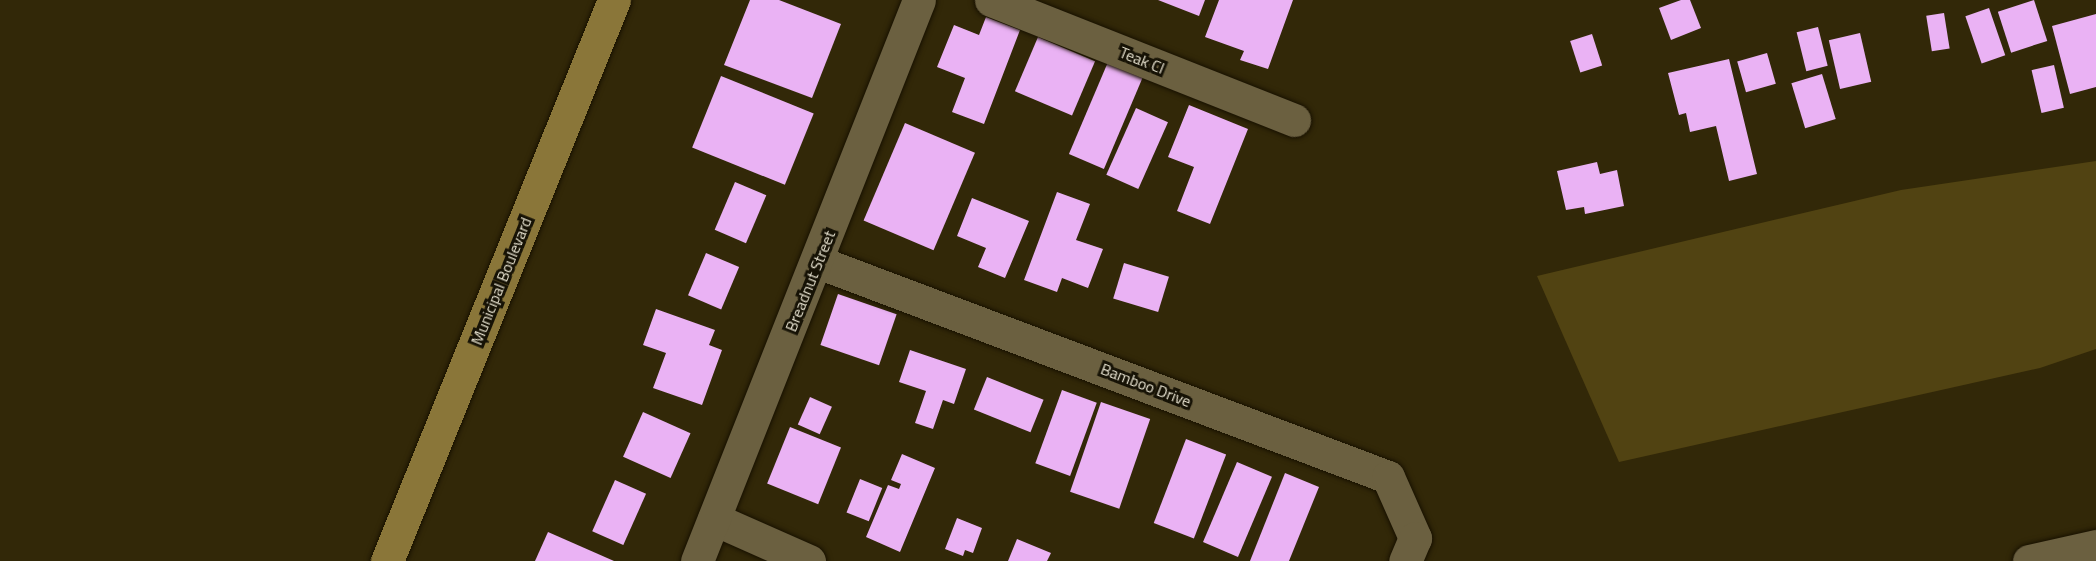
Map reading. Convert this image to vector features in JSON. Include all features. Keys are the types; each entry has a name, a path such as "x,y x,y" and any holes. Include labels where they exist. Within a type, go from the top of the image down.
{"main road":[{"name":"Municipal Boulevard","path":"387,561 614,0"}],"street":[{"name":"Breadnut Street","path":"697,561 818,262 919,0"},
{"name":"Teak Cl","path":"991,0 1294,120"},
{"name":"Bamboo Drive","path":"818,262 1388,477 1415,538 1406,561"},
{"path":"714,519 809,561"},
{"path":"2029,561 2096,546"}],"shaded area":[{"path":"2096,161 2096,349 2040,368 1619,462 1537,276 1901,190"}],"building":[{"path":"750,0 779,0 841,24 812,98 724,65"},
{"path":"1158,0 1205,0 1199,16"},
{"path":"1219,0 1293,0 1268,69 1240,60 1244,51 1205,37"},
{"path":"1681,0 1690,0 1701,28 1671,40 1659,8"},
{"path":"2034,0 2047,41 2011,53 1998,12"},
{"path":"1989,8 2005,55 1982,63 1965,16"},
{"path":"1944,13 1950,49 1932,51 1926,16"},
{"path":"2096,14 2096,87 2070,94 2052,26"},
{"path":"986,17 1020,30 984,124 952,112 965,78 937,67 954,25 979,35"},
{"path":"1818,27 1828,66 1806,71 1797,32"},
{"path":"1860,33 1871,82 1840,89 1829,40"},
{"path":"1592,34 1602,65 1580,72 1570,41"},
{"path":"1038,37 1095,61 1072,116 1015,91"},
{"path":"1767,53 1776,84 1746,92 1737,62"},
{"path":"1729,59 1757,174 1729,181 1716,126 1690,132 1686,113 1679,115 1668,73"},
{"path":"1108,62 1143,77 1104,169 1069,154"},
{"path":"2054,65 2064,108 2041,113 2032,70"},
{"path":"1822,74 1836,119 1805,128 1791,83"},
{"path":"721,76 814,113 785,185 692,147"},
{"path":"1189,105 1248,129 1210,224 1177,211 1194,167 1168,157"},
{"path":"1136,108 1168,122 1138,189 1106,175"},
{"path":"905,123 975,153 934,250 864,221"},
{"path":"1597,162 1600,174 1617,170 1624,206 1585,214 1584,207 1566,210 1557,171"},
{"path":"735,182 766,195 746,243 715,230"},
{"path":"1057,192 1090,204 1076,240 1103,249 1088,288 1062,278 1057,292 1024,280"},
{"path":"972,198 1029,221 1005,278 978,267 986,248 957,236"},
{"path":"706,253 739,267 721,309 688,295"},
{"path":"1124,263 1169,277 1158,312 1113,298"},
{"path":"838,294 897,314 879,365 820,345"},
{"path":"656,309 715,330 709,345 722,350 702,405 653,388 666,353 643,345"},
{"path":"910,350 966,369 954,404 943,400 933,429 915,423 926,391 899,382"},
{"path":"987,377 1044,400 1030,432 974,409"},
{"path":"1062,390 1097,403 1070,476 1035,463"},
{"path":"810,397 832,407 820,434 798,424"},
{"path":"1101,402 1150,419 1119,509 1070,492"},
{"path":"643,412 691,433 671,478 623,457"},
{"path":"790,427 841,448 818,504 767,484"},
{"path":"1186,439 1226,454 1194,538 1154,523"},
{"path":"902,454 935,468 900,552 866,537 888,485 899,489 901,484 891,480"},
{"path":"1237,462 1272,477 1238,557 1203,542"},
{"path":"1285,473 1319,487 1289,561 1250,561"},
{"path":"860,479 882,488 869,521 847,512"},
{"path":"615,480 646,494 623,545 592,531"},
{"path":"957,518 982,528 973,553 965,550 963,556 945,549"},
{"path":"548,532 614,561 535,561"},
{"path":"1017,539 1051,553 1047,561 1008,561"}]}
